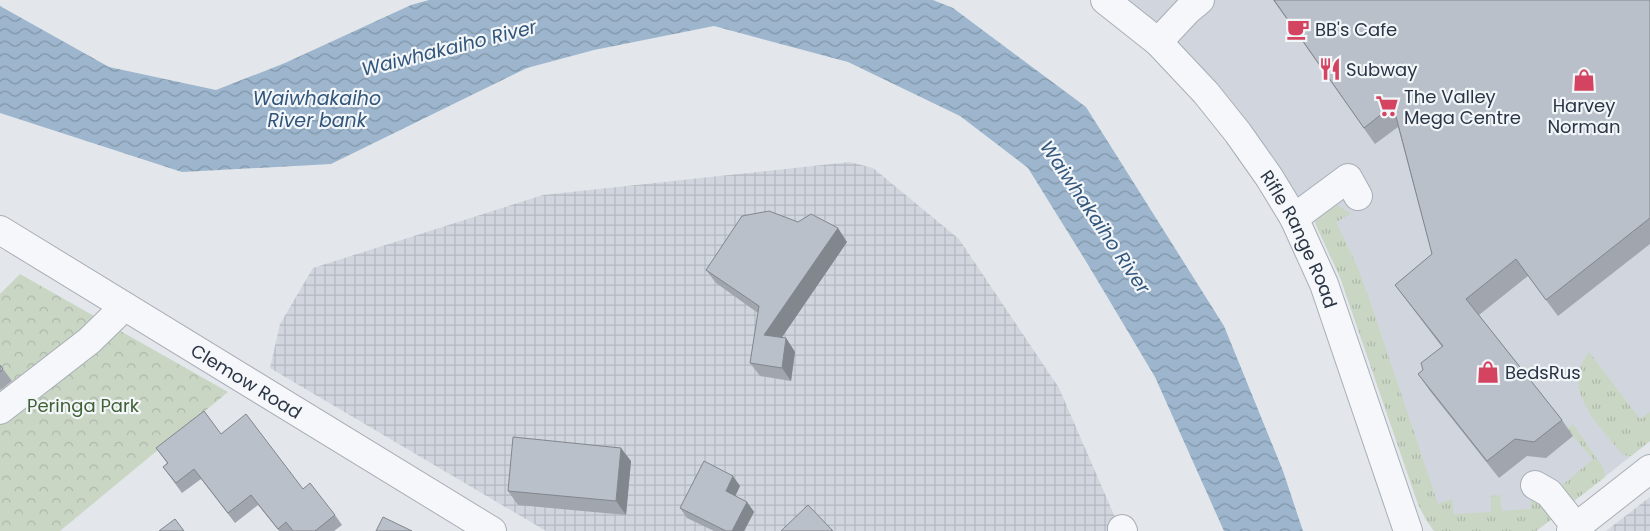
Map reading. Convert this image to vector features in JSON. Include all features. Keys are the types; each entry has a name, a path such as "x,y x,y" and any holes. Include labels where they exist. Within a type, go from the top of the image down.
{"street":[{"name":"Rifle Range Road","path":"1105,0 1158,42 1206,93 1269,177 1294,218 1324,284 1408,531"},
{"path":"1158,42 1200,0"},
{"path":"1294,218 1348,178 1358,196"},
{"name":"Clemow Road","path":"0,230 492,531"},
{"path":"0,410 89,341 124,307"},
{"path":"1535,485 1549,493 1573,529 1650,469"}],"shaded area":[{"name":"The Valley Mega Centre","path":"1106,0 1650,0 1650,441 1536,531 1434,531 1418,504 1340,277 1315,223 1236,120"},
{"path":"850,162 873,168 959,239 1059,388 1121,531 546,531 270,368 280,324 313,268 543,195"},
{"path":"1650,497 1650,531 1606,531"}],"green space":[{"path":"1338,205 1351,214 1336,222 1358,268 1438,504 1452,499 1454,514 1491,512 1491,496 1500,495 1502,511 1531,509 1530,497 1551,510 1552,519 1536,531 1434,531 1426,520 1418,504 1340,277 1315,223 1321,215"},
{"name":"Peringa Park","path":"20,274 228,392 60,531 0,531 0,294"},
{"path":"1589,352 1640,419 1650,412 1650,441 1631,456 1623,455 1594,420 1586,407 1578,380 1581,366"},
{"path":"1573,424 1604,469 1605,477 1574,501 1567,499 1559,488 1593,459 1567,429"}],"water":[{"name":"Waiwhakaiho River bank","path":"429,0 933,0 953,8 1086,107 1224,326 1283,471 1303,531 1224,531 1155,377 1028,168 960,116 848,62 714,26 594,50 527,68 331,164 182,172 0,113 0,6 109,67 216,90 285,63 411,5"}],"building":[{"path":"1274,0 1650,0 1650,218 1546,300 1516,259 1466,299 1562,420 1534,442 1515,439 1487,461 1418,374 1423,370 1421,363 1443,346 1395,285 1432,254 1393,105 1364,128"},
{"path":"769,211 798,222 811,214 838,228 764,335 786,338 782,368 750,363 759,306 706,270 742,216"},
{"path":"204,411 221,434 246,414 303,489 310,483 335,515 315,531 293,531 286,522 278,529 251,495 228,513 194,469 176,483 163,467 168,463 156,448"},
{"path":"513,437 621,448 616,501 508,491"},
{"path":"704,461 733,476 726,491 747,502 732,531 726,531 680,508"},
{"path":"808,505 833,531 781,531"},
{"path":"383,517 412,531 376,531"},
{"path":"175,519 184,531 159,531"}],"place":[{"name":"BB's Cafe","path":"1298,29"},
{"name":"Subway","path":"1330,69"},
{"name":"Harvey Norman","path":"1584,80"},
{"name":"The Valley Mega Centre","path":"1387,106"},
{"name":"BedsRus","path":"1488,372"}],"water label":[{"name":"Waiwhakaiho River","path":"449,48"},
{"name":"Waiwhakaiho River","path":"1095,217"}]}
